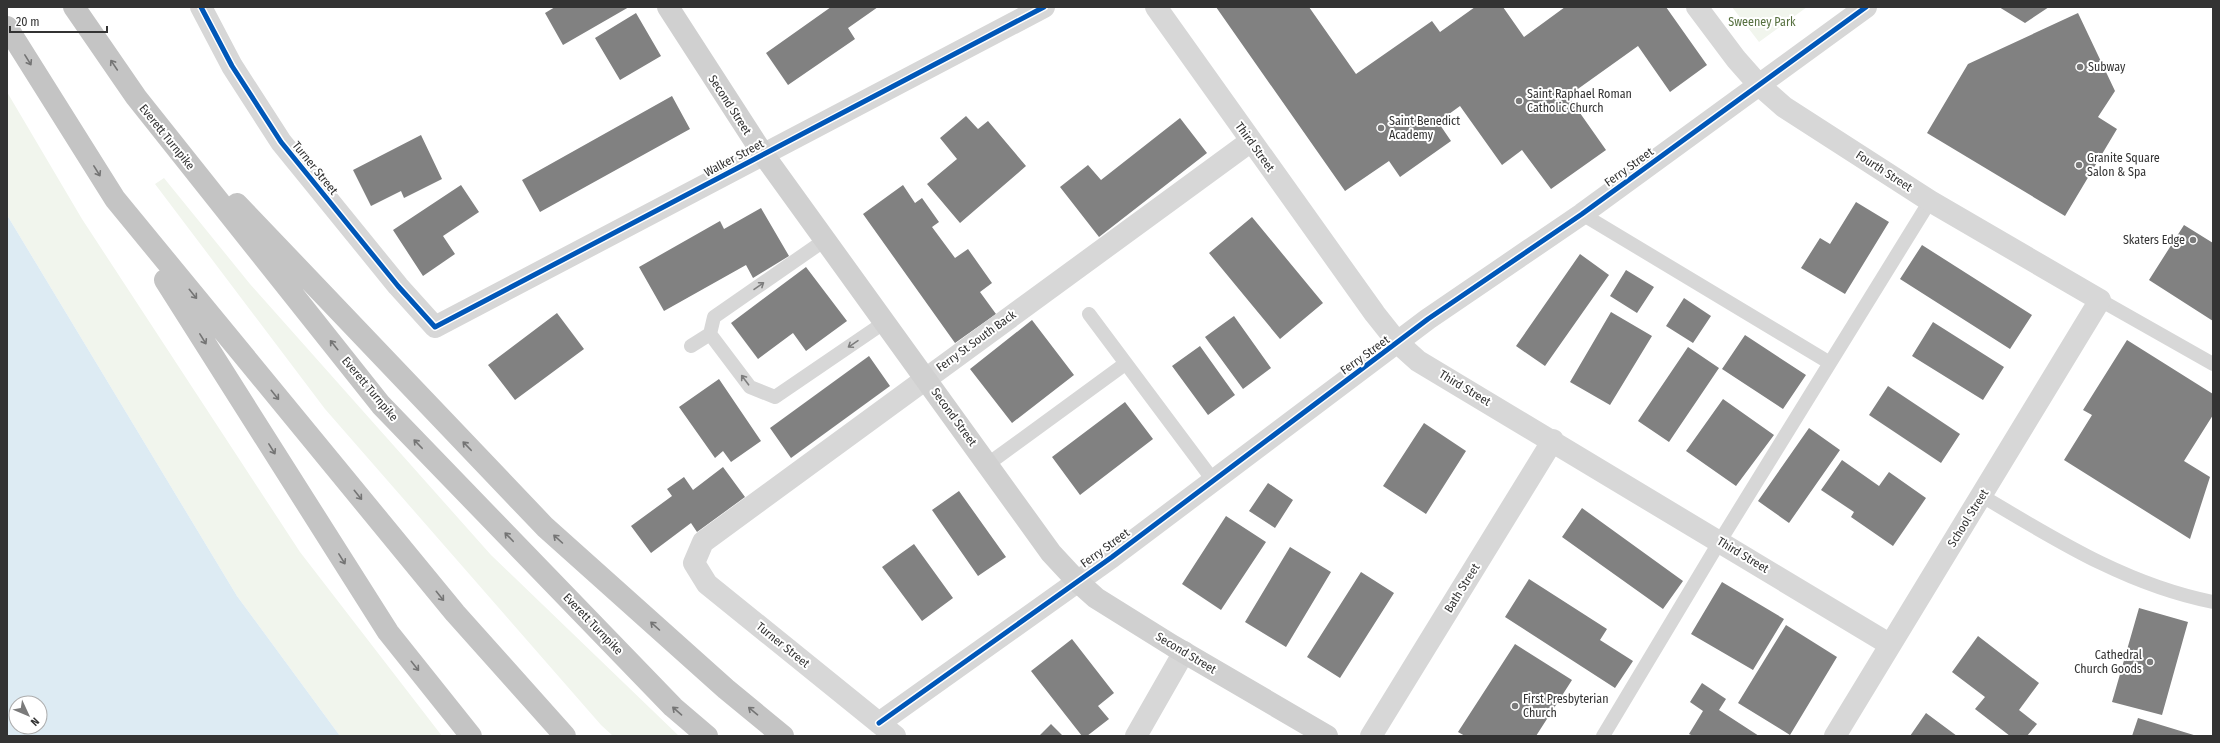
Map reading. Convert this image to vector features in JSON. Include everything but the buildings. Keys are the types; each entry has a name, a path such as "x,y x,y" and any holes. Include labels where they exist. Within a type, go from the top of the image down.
{"highway":[{"name":"Everett Turnpike","path":"74,7 136,97 381,405 673,707 707,736"},
{"path":"7,27 388,632 471,736"},
{"path":"136,97 545,527 726,689 783,736"},
{"path":"114,199 455,613 565,736"}],"main road":[{"name":"Second Street","path":"668,7 763,154 1051,553 1077,581 1096,598 1184,652 1327,736"}],"street":[{"name":"Turner Street","path":"201,7 232,66 280,142 398,286 435,327"},
{"name":"Walker Street","path":"435,327 1044,7"},
{"name":"Third Street","path":"1156,7 1375,314 1398,342 1418,361 1553,440 1889,644"},
{"name":"Fourth Street","path":"1697,7 1736,60 1759,86 1784,107 1930,201 2100,300"},
{"name":"Ferry Street","path":"887,729 1077,581 1112,557 1398,342 1582,214 1866,7"},
{"name":"Ferry St South Back","path":"703,542 1251,142"},
{"name":"School Street","path":"1835,736 1889,644 1982,496 2100,300"},
{"name":"Bath Street","path":"1371,736 1553,440"},
{"name":"Turner Street","path":"703,542 694,563 707,584 887,729"},
{"path":"1136,736 1184,652"}],"lane":[{"path":"1603,736 1720,541 1930,201"},
{"path":"1582,214 1830,363"},
{"path":"691,346 710,334 714,317 825,240"},
{"path":"2100,300 2213,364"},
{"path":"1089,314 1213,480"},
{"path":"710,334 750,387 775,397 885,322"},
{"path":"988,464 1125,364"},
{"path":"1982,496 2078,551 2132,579 2192,598 2213,602"}],"green space":[{"name":"Sweeney Park","path":"1732,7 1807,7 1759,42"},
{"path":"7,92 82,219 300,552 442,736 340,736 237,596 7,215"},
{"path":"164,178 250,284 491,555 679,736 613,736 601,725 325,409 155,184"}],"shaded area":[{"path":"7,215 237,596 340,736 7,736"}],"cycle path":[{"path":"201,7 232,66 281,142 398,286 435,327 1044,7"},
{"path":"879,723 1112,557 1428,319 1582,214 1866,7"}],"place":[{"name":"Subway","path":"2080,67"},
{"name":"Saint Raphael Roman Catholic Church","path":"1519,101"},
{"name":"Saint Benedict Academy","path":"1381,128"},
{"name":"Granite Square Salon & Spa","path":"2079,165"},
{"name":"Skaters Edge","path":"2193,240"},
{"name":"Cathedral Church Goods","path":"2150,662"},
{"name":"First Presbyterian Church","path":"1515,706"}]}
